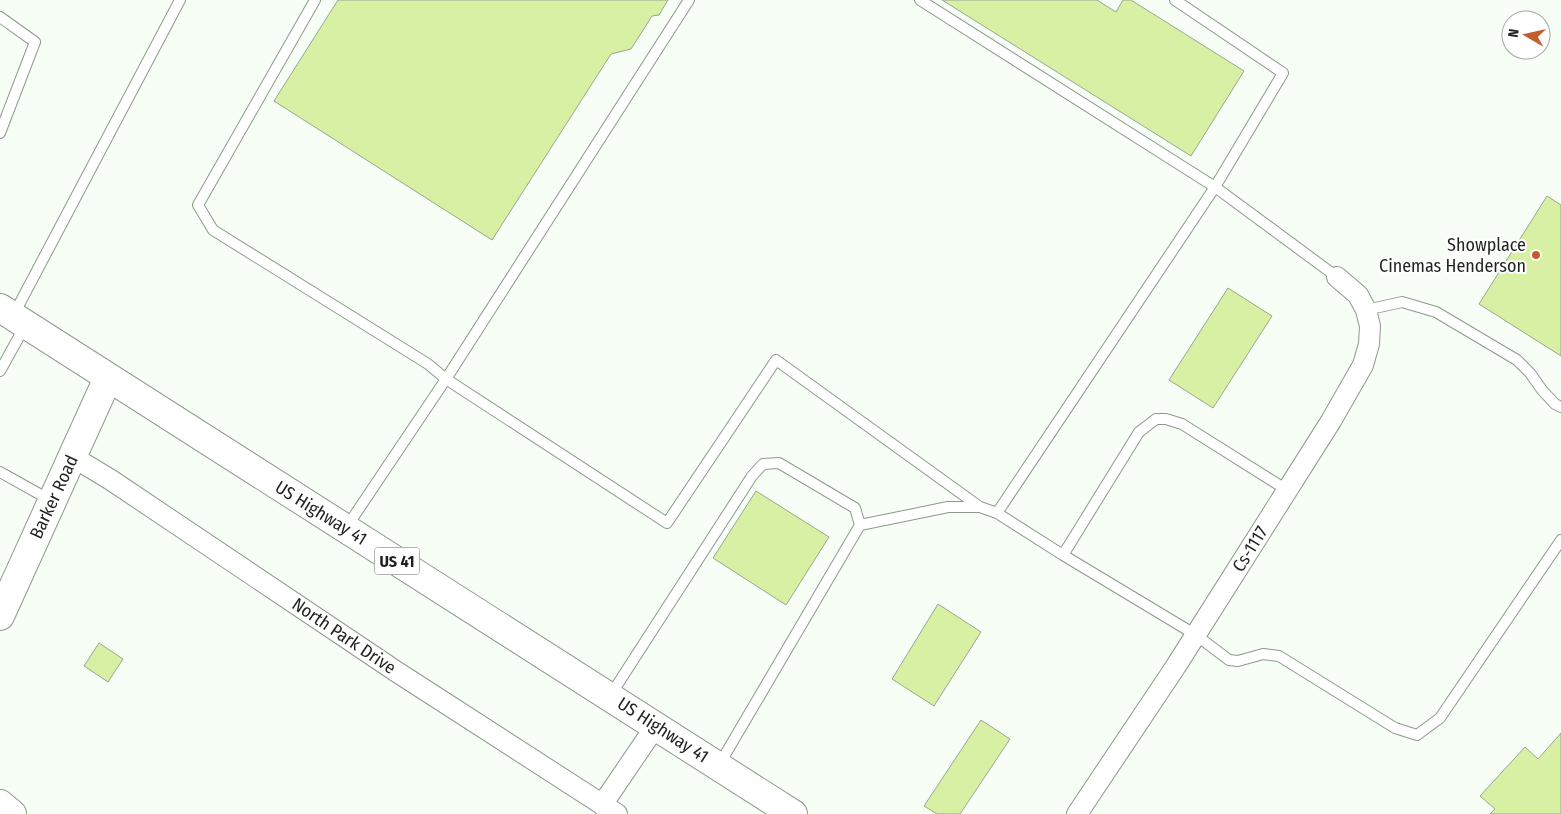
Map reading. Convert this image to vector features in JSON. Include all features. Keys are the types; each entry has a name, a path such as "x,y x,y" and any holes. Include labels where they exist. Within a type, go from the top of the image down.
{"main road":[{"name":"US Highway 41","path":"13,317 794,814"},
{"name":"Barker Road","path":"0,616 108,378"},
{"path":"0,804 12,814"}],"street":[{"name":"Cs-1117","path":"1077,814 1196,635 1331,421 1363,365 1369,344 1370,326 1366,310 1358,295 1337,277"},
{"name":"North Park Drive","path":"73,457 111,480 397,672 609,810"},
{"path":"609,810 655,727"}],"lane":[{"path":"0,371 13,317 180,0"},
{"path":"315,0 198,205 213,230 428,364 446,379 667,523 776,360 980,507 997,513 1063,556 1196,635 1229,660 1238,661 1263,654 1279,656 1395,728 1417,735 1440,718 1561,540"},
{"path":"345,529 446,379 689,0"},
{"path":"920,0 1215,187 1337,277"},
{"path":"997,513 1215,187 1283,73 1175,0"},
{"path":"0,17 35,42 3,116 0,134"},
{"path":"1366,310 1402,302 1436,312 1517,360 1555,404 1561,407"},
{"path":"1063,556 1139,432 1156,419 1166,419 1182,424 1287,490"},
{"path":"610,696 752,476 763,464 779,463 855,508 860,525 718,766"},
{"path":"0,472 52,501"},
{"path":"860,525 948,507 980,507"}],"building":[{"path":"338,0 668,0 659,15 652,16 631,49 611,54 492,240 274,101"},
{"path":"942,0 1097,0 1116,12 1123,0 1131,0 1244,71 1191,156"},
{"name":"Showplace Cinemas Henderson","path":"1547,196 1561,205 1561,356 1479,304"},
{"path":"1228,288 1272,316 1213,408 1169,380"},
{"path":"756,491 829,537 786,605 713,558"},
{"path":"938,604 981,632 934,706 892,679"},
{"path":"99,643 123,659 108,682 84,666"},
{"path":"981,720 1010,739 960,814 937,814 924,806"},
{"path":"1561,733 1561,814 1490,814 1495,809 1480,796 1525,747 1538,759"}],"place":[{"name":"Showplace Cinemas Henderson","path":"1536,255"}]}
